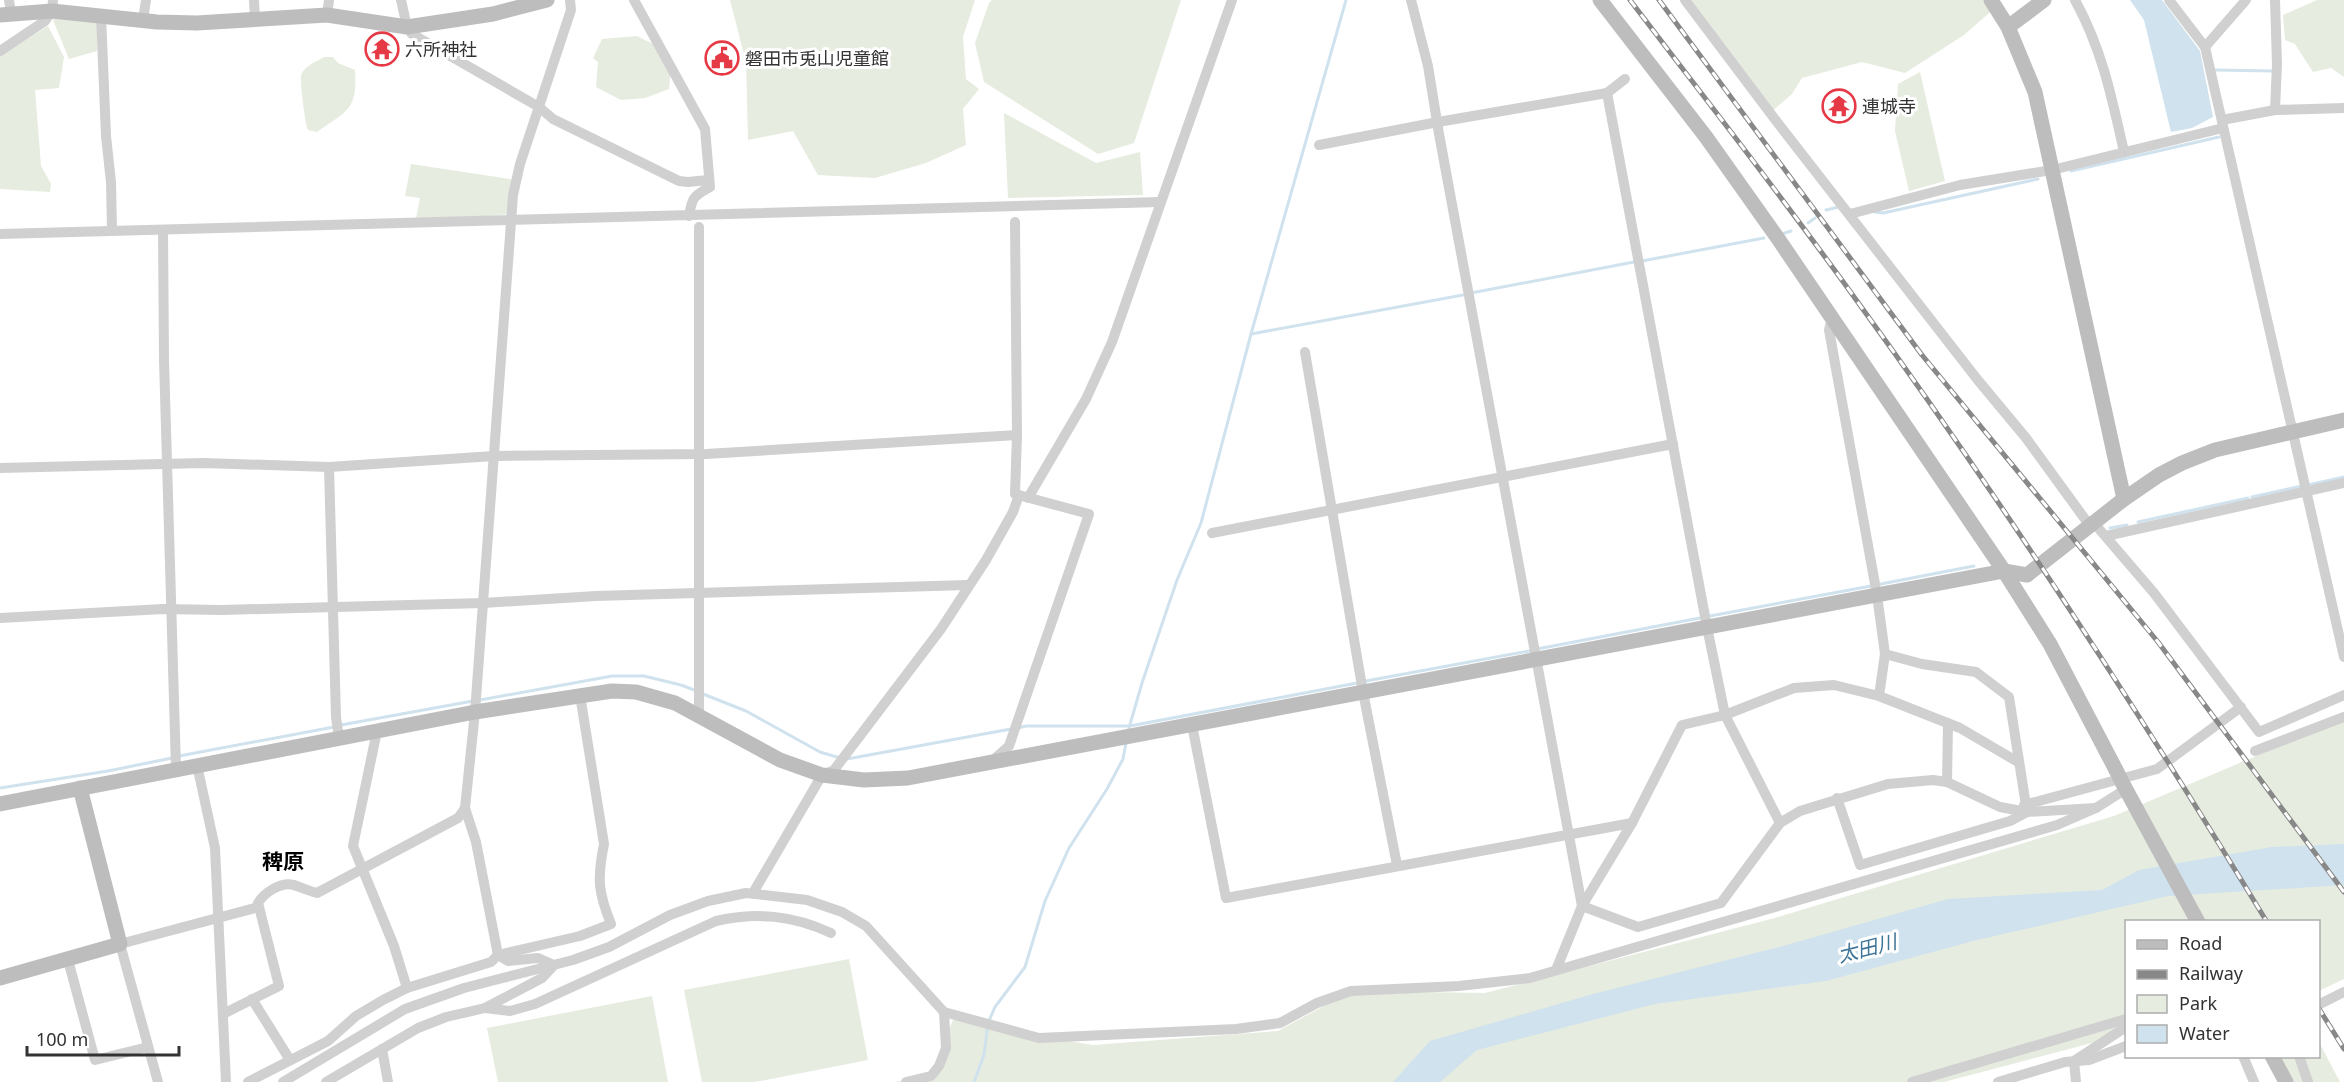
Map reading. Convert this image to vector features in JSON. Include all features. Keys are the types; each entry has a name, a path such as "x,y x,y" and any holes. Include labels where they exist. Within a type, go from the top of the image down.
{"street":[{"path":"143,20 146,0"},
{"path":"254,0 255,19"},
{"path":"401,0 407,27 412,34 539,107 553,119 679,181 708,180"},
{"path":"7,9 53,5 101,15 197,23 255,19 328,8 407,27 493,14 548,0"},
{"path":"554,965 538,958 508,961 498,955 476,842 465,808 476,712 513,195 520,164 572,10 570,0"},
{"path":"634,0 705,129 710,187 698,193 692,200 689,216"},
{"path":"753,893 822,775 834,770 941,629 1086,399 1112,342 1232,0"},
{"path":"1411,0 1428,66 1582,906"},
{"path":"1600,0 1706,137 2004,571 2050,644 2197,920"},
{"path":"1685,0 1977,379 2092,524 2106,536 2154,593 2259,732 2344,695"},
{"path":"1991,0 2008,27 2036,92 2124,499"},
{"path":"2008,27 2044,0"},
{"path":"2075,0 2089,26 2106,70 2124,152"},
{"path":"2169,0 2205,47 2344,657"},
{"path":"2205,47 2246,0"},
{"path":"2275,0 2277,64 2275,110"},
{"path":"0,51 45,21 53,5"},
{"path":"101,15 112,231"},
{"path":"1320,146 1437,122 1606,93 1626,79"},
{"path":"1606,93 1725,716 1780,824"},
{"path":"1850,214 1960,185 2052,170 2275,110 2344,108"},
{"path":"0,234 1160,202"},
{"path":"991,763 1009,746 1089,514 1015,494 1017,435 1015,222"},
{"path":"699,227 699,716"},
{"path":"163,230 176,769"},
{"path":"1832,318 1829,330 1877,595 1884,654 1879,696"},
{"path":"1305,351 1363,692 1397,866"},
{"path":"2023,604 2027,575 2124,499 2159,475 2198,456 2344,420"},
{"path":"0,468 204,463 329,467 494,456 699,454 1017,435"},
{"path":"1212,533 1673,444"},
{"path":"329,467 336,717 339,738"},
{"path":"2106,536 2344,483"},
{"path":"0,804 476,712 580,694 612,691 636,692 675,703 780,760 822,775 884,780 991,763 2004,571 2027,575"},
{"path":"0,618 171,609 222,610 483,603 597,596 968,585"},
{"path":"1884,654 1922,664 1976,672 2009,697 2026,808"},
{"path":"1556,970 1582,906 1632,823 1682,725 1725,716 1794,688 1834,685 1879,696 1960,728 2018,762"},
{"path":"248,1082 328,1041 356,1016 407,988 491,962 498,955 580,936 611,924 600,895 600,863 604,844 580,694"},
{"path":"1837,798 1860,865 2010,820 2026,808 2157,769 2241,707"},
{"path":"2255,751 2344,717"},
{"path":"1947,782 1948,723"},
{"path":"1192,725 1226,898 1632,823"},
{"path":"377,731 353,846 394,946 407,988"},
{"path":"197,765 215,848 226,1082"},
{"path":"1582,906 1638,927 1721,903 1780,824 1800,811 1888,784 1933,780 1947,782 2000,807 2096,808"},
{"path":"283,1082 405,1010 464,988 554,965 609,947 670,915 708,902 746,893 807,900 842,912 866,926 944,1012 1040,1038 1236,1029 1280,1023 1317,1003 1351,991 1530,978 2057,825 2096,808 2122,781"},
{"path":"80,788 158,1082"},
{"path":"223,1014 279,986 258,903 263,894 291,884 317,893 458,818 465,808"},
{"path":"0,978 259,907"},
{"path":"484,1008 510,1011 535,1004 716,921 742,916 778,917 809,922 831,933"},
{"path":"68,960 94,1060 148,1047"},
{"path":"326,1082 418,1028 446,1017 484,1008 542,978 554,965"},
{"path":"2320,1004 2344,992"},
{"path":"252,999 290,1060"},
{"path":"906,1082 931,1076 939,1066 946,1048 944,1012"},
{"path":"1912,1082 2125,1020"},
{"path":"2074,1061 2125,1028"},
{"path":"1998,1082 2074,1061 2089,1060 2125,1047"},
{"path":"382,1049 388,1082"},
{"path":"2243,1058 2254,1082"},
{"path":"2273,1058 2286,1082"},
{"path":"2300,1058 2308,1082"},
{"path":"2074,1061 2076,1082"}],"green space":[{"path":"730,0 975,0 963,37 966,79 979,89 963,109 966,145 926,163 875,178 818,175 793,131 748,140 746,62"},
{"path":"992,0 1181,0 1134,143 1098,154 984,82 975,43"},
{"path":"1692,0 1991,0 1996,7 1964,35 1905,73 1862,62 1802,78 1792,94 1770,113 1687,3"},
{"path":"2317,0 2344,0 2344,77 2331,68 2313,72 2295,44 2285,40 2283,15"},
{"path":"56,15 97,19 97,51 69,59 53,20"},
{"path":"48,26 64,57 59,88 35,90 41,166 51,184 50,192 0,189 0,56"},
{"path":"637,36 653,44 671,67 669,89 645,98 621,100 596,87 598,62 593,58 602,39"},
{"path":"324,57 333,57 338,63 355,70 355,84 352,102 348,109 317,132 308,130 301,76 307,67"},
{"path":"1920,72 1945,181 1909,191 1895,131 1898,84"},
{"path":"1004,113 1096,163 1140,152 1143,195 1008,198"},
{"path":"411,164 517,180 511,214 415,223 420,198 405,196"},
{"path":"2344,719 2344,979 2320,991 2320,920 2125,920 2125,1034 1944,1082 894,1082 931,1076 955,1015 1024,1034 1093,1045 1278,1031 1351,991 1485,993 1771,919 2114,816"},
{"path":"849,959 868,1060 755,1082 702,1082 684,990"},
{"path":"652,996 668,1082 498,1082 487,1028"},
{"path":"2320,1044 2340,1082 2294,1082 2280,1058 2320,1058"}],"water":[{"path":"2130,0 2162,0 2200,51 2213,117 2192,128 2171,132 2144,20"},
{"name":"太田川","path":"2344,844 2344,885 2168,896 1973,941 1826,981 1655,1004 1477,1050 1440,1082 1393,1082 1430,1041 1593,994 1783,946 1948,899 2102,890 2139,870 2272,847"}],"waterway":[{"path":"1129,728 1177,580 1201,523 1251,334 1346,0"},
{"path":"2216,70 2272,71"},
{"path":"2071,171 2219,137"},
{"path":"1875,212 1883,213 2038,179"},
{"path":"1826,210 1839,207"},
{"path":"1808,223 1815,218"},
{"path":"1782,234 1791,231"},
{"path":"1642,261 1764,238"},
{"path":"1471,293 1634,262"},
{"path":"1251,334 1463,295"},
{"path":"2308,485 2344,477"},
{"path":"2252,497 2302,486"},
{"path":"2138,522 2248,498"},
{"path":"2110,528 2127,525"},
{"path":"1881,584 1974,566"},
{"path":"1710,616 1871,586"},
{"path":"1537,649 1700,618"},
{"path":"1366,681 1529,651"},
{"path":"480,700 612,676 644,676 697,691"},
{"path":"1018,728 1026,726 1130,726 1357,683"},
{"path":"703,694 746,711 820,752 840,758"},
{"path":"341,725 473,701"},
{"path":"179,756 334,727"},
{"path":"847,759 1011,729"},
{"path":"974,1082 984,1055 988,1023 995,1007 1025,967 1045,901 1069,848 1107,789 1123,759 1126,743"},
{"path":"0,788 108,771 172,758"}],"railway":[{"path":"1630,0 1773,187 1965,453 2119,685 2266,920"},
{"path":"1659,0 1922,355 2158,642 2344,892"},
{"path":"2320,1010 2344,1049"}],"place":[{"name":"六所神社","path":"382,49"},
{"name":"磐田市兎山児童館","path":"722,58"},
{"name":"連城寺","path":"1839,106"}],"district":[{"name":"稗原","path":"283,861"}]}
